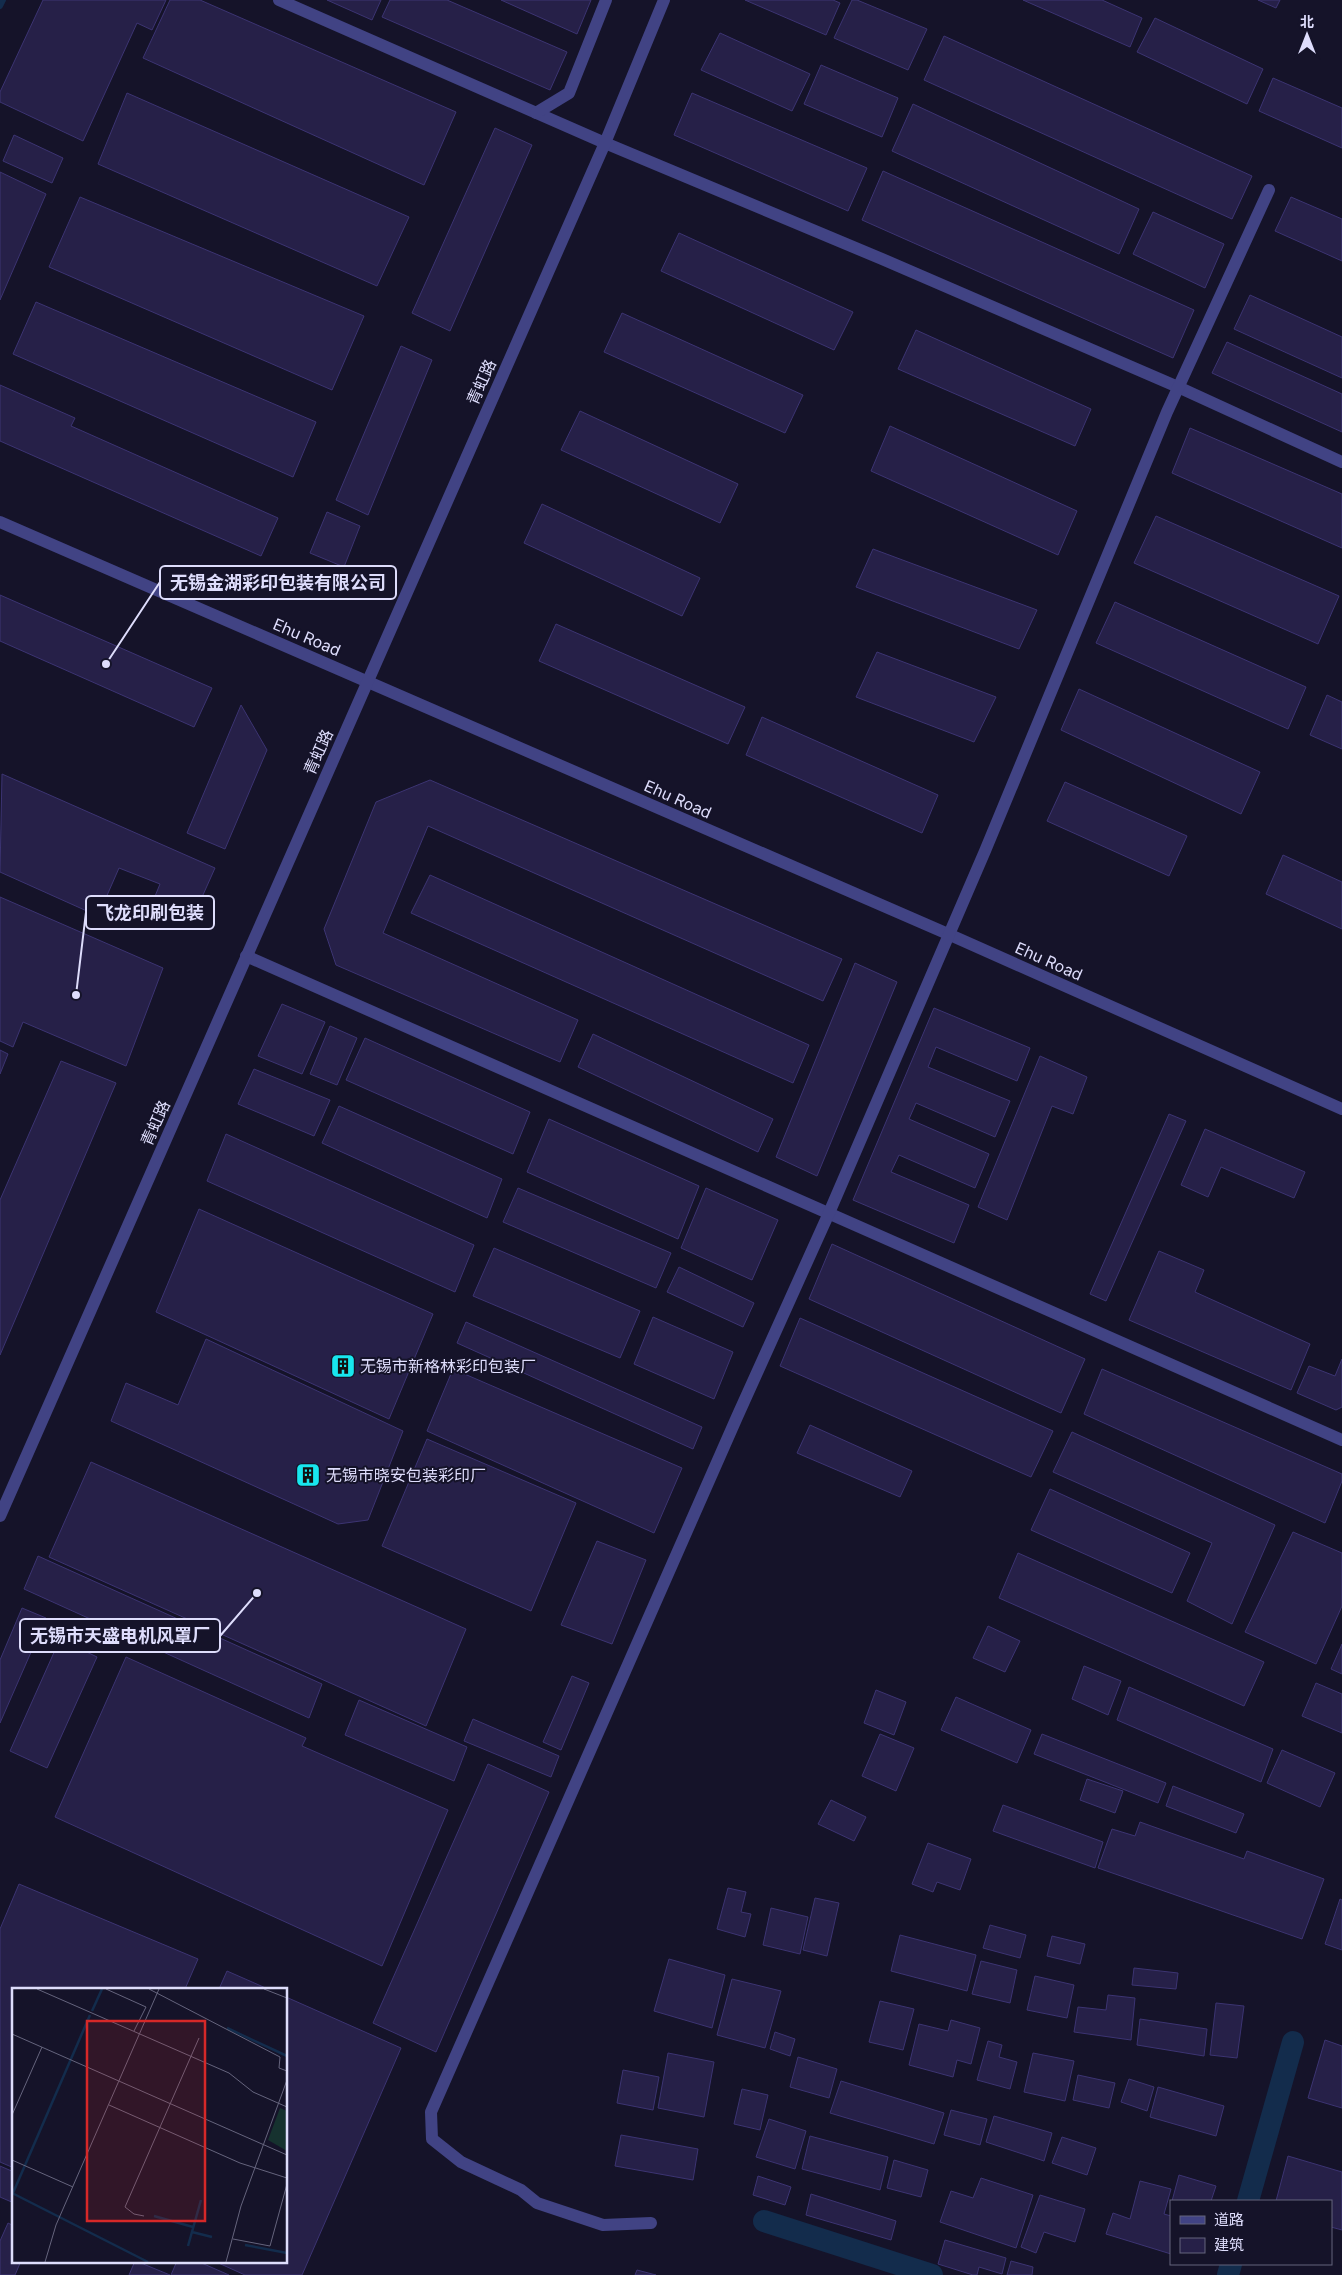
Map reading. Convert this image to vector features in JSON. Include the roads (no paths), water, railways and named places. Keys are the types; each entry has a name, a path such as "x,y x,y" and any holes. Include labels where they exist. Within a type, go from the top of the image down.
{"street":[{"path":"279,0 605,143 882,259 1178,387 1342,462"},
{"path":"536,113 570,93 606,0"},
{"name":"青虹路","path":"0,1516 605,143 664,0"},
{"path":"651,2223 603,2225 537,2203 521,2190 461,2162 432,2139 431,2112 728,1436 829,1213 989,842 1178,387 1268,190"},
{"name":"Ehu Road","path":"0,522 948,934 1342,1109"},
{"path":"246,956 1342,1440"}],"waterway":[{"path":"0,6 3,0"},
{"path":"1248,2200 1293,2042"},
{"path":"764,2221 932,2275"},
{"path":"1228,2275 1231,2265"}],"place":[{"name":"无锡金湖彩印包装有限公司","path":"106,664"},
{"name":"飞龙印刷包装","path":"76,995"},
{"name":"无锡市新格林彩印包装厂","path":"343,1366"},
{"name":"无锡市晓安包装彩印厂","path":"308,1475"},
{"name":"无锡市天盛电机风罩厂","path":"257,1593"}]}
